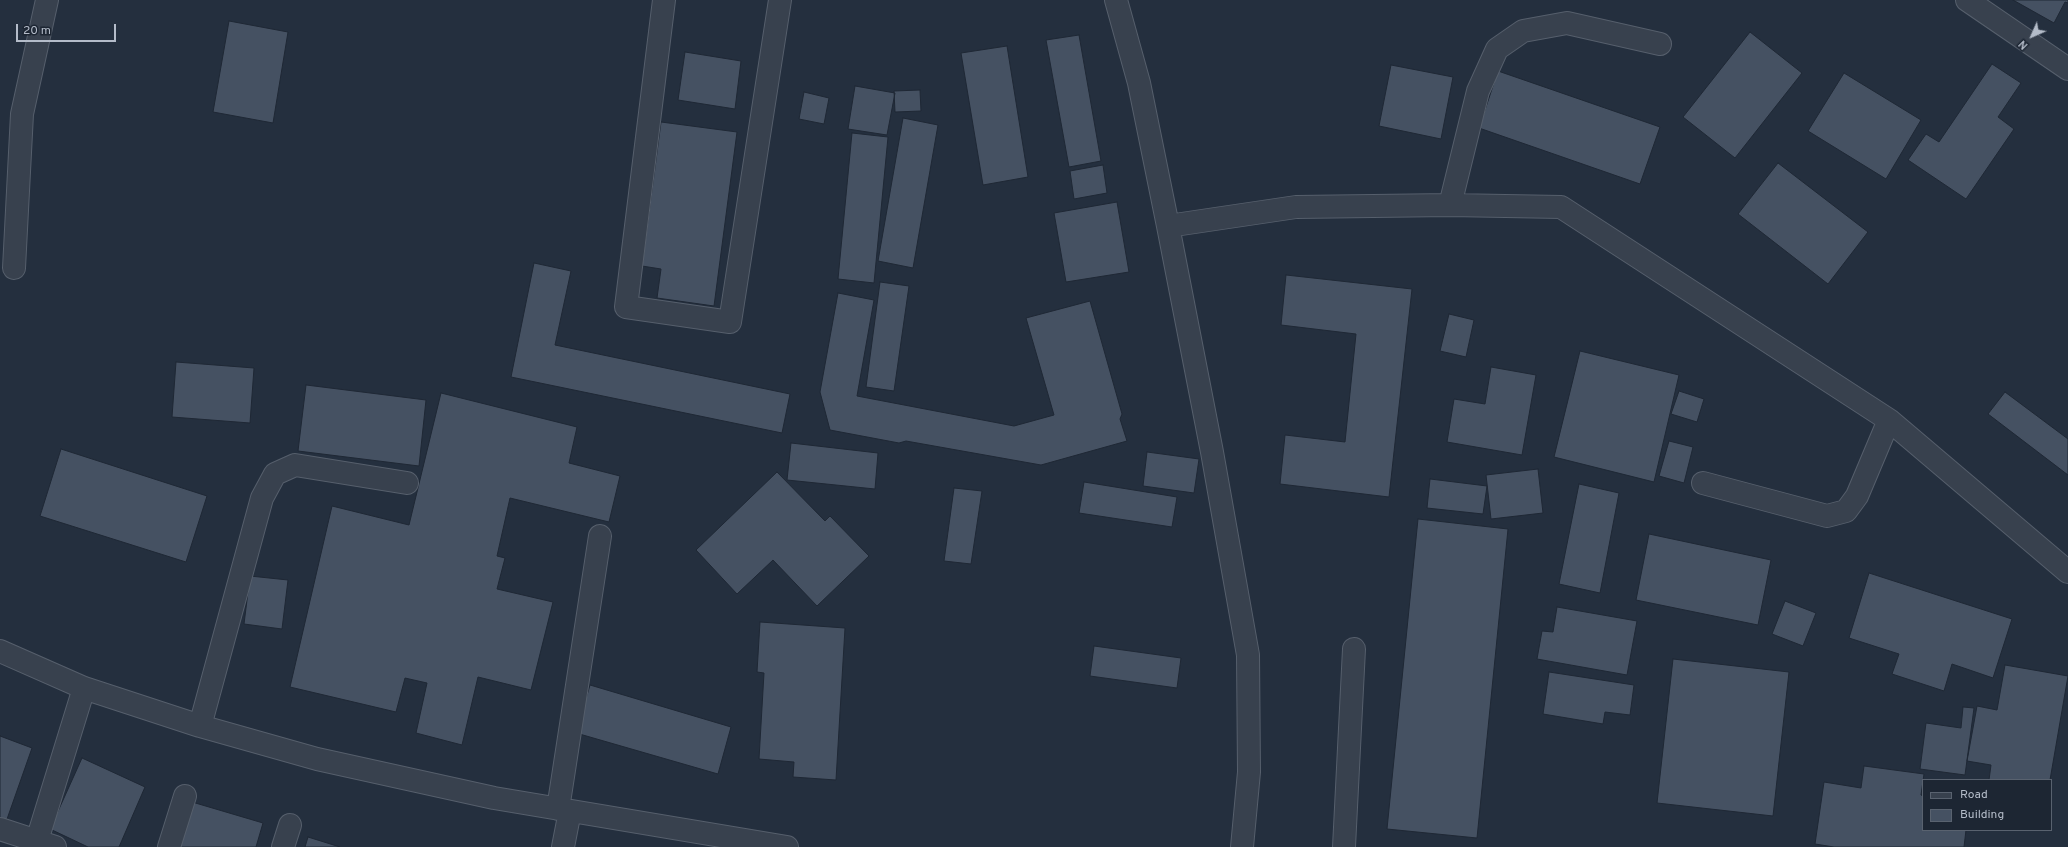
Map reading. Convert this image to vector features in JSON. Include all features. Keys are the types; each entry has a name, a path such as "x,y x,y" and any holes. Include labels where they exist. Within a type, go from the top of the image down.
{"street":[{"path":"14,268 22,114 47,0"},
{"path":"664,0 626,307 730,322 780,0"},
{"path":"1116,0 1139,83 1168,226 1212,452 1248,655 1248,772 1242,847"},
{"path":"1968,0 2068,69"},
{"path":"1450,205 1478,90 1497,49 1523,31 1567,23 1660,44"},
{"path":"1168,226 1296,207 1450,205 1561,207 1888,420 2068,572"},
{"path":"1703,482 1827,516 1846,511 1857,496 1888,420"},
{"path":"200,726 262,498 275,474 295,465 407,483"},
{"path":"563,847 564,810 600,536"},
{"path":"1344,847 1354,649"},
{"path":"0,651 84,688 200,726 317,759 494,798 787,847"},
{"path":"0,829 42,845 84,688"},
{"path":"170,847 185,796"},
{"path":"283,847 290,825"}],"building":[{"path":"2013,0 2068,0 2068,3 2065,2 2054,23"},
{"path":"229,21 288,32 273,123 213,112"},
{"path":"1750,32 1802,73 1735,158 1683,117"},
{"path":"1079,35 1101,161 1069,167 1046,40"},
{"path":"1007,46 1028,177 983,185 961,53"},
{"path":"685,52 741,61 735,109 678,100"},
{"path":"1992,64 2021,83 1998,117 2014,129 1966,199 1908,160 1926,134 1939,142"},
{"path":"1391,65 1453,77 1441,139 1379,126"},
{"path":"1498,71 1660,127 1640,184 1479,128"},
{"path":"1844,73 1921,120 1886,179 1808,131"},
{"path":"855,86 895,93 887,135 848,129"},
{"path":"920,90 921,111 895,112 894,91"},
{"path":"804,92 829,98 824,124 799,119"},
{"path":"903,118 938,125 913,268 878,261"},
{"path":"661,122 737,132 714,306 657,298 661,269 642,266"},
{"path":"852,133 888,137 874,283 838,279"},
{"path":"1778,163 1868,232 1828,284 1738,214"},
{"path":"1103,165 1107,193 1074,199 1070,171"},
{"path":"1117,202 1129,272 1066,282 1054,213"},
{"path":"534,263 571,271 555,345 790,394 782,433 511,377"},
{"path":"1286,275 1412,289 1389,497 1280,484 1285,435 1345,442 1356,334 1281,325"},
{"path":"880,282 909,286 894,391 866,387"},
{"path":"838,293 874,300 857,396 1014,426 1054,415 1026,318 1090,301 1122,414 1120,419 1127,441 1041,465 906,441 899,443 830,430 820,392"},
{"path":"1449,314 1474,320 1466,357 1440,351"},
{"path":"1580,351 1679,375 1654,482 1554,457"},
{"path":"176,362 254,368 250,423 172,417"},
{"path":"1491,367 1536,375 1522,455 1447,442 1454,399 1485,404"},
{"path":"306,385 426,400 419,466 298,451"},
{"path":"1679,391 1704,399 1697,422 1671,414"},
{"path":"2005,392 2068,439 2068,475 1988,414"},
{"path":"441,393 577,427 569,463 620,476 609,522 510,498 497,556 505,558 497,589 553,602 531,690 478,677 462,745 416,733 427,683 405,678 396,712 290,687 332,506 409,525"},
{"path":"1669,441 1693,447 1684,483 1659,476"},
{"path":"791,443 878,453 875,489 787,480"},
{"path":"61,449 207,496 186,562 40,516"},
{"path":"1147,452 1199,459 1194,493 1143,486"},
{"path":"1538,469 1543,513 1491,519 1486,475"},
{"path":"777,472 825,521 830,516 869,556 817,606 773,560 737,594 696,550"},
{"path":"1430,479 1487,486 1483,514 1427,508"},
{"path":"1084,482 1177,497 1172,527 1079,513"},
{"path":"1579,484 1619,493 1600,593 1559,584"},
{"path":"954,488 982,491 971,564 944,561"},
{"path":"1418,519 1508,529 1477,838 1387,829"},
{"path":"1649,534 1771,560 1758,625 1636,600"},
{"path":"1869,573 2012,619 1993,678 1952,664 1944,691 1892,674 1899,654 1849,638"},
{"path":"250,576 288,580 282,629 244,624"},
{"path":"1785,601 1816,613 1803,646 1772,634"},
{"path":"1557,607 1637,621 1627,675 1537,659 1542,631 1553,632"},
{"path":"760,622 845,628 836,780 793,777 794,762 759,759 764,673 757,672"},
{"path":"1094,646 1181,658 1177,688 1090,676"},
{"path":"1673,659 1789,672 1773,816 1657,803"},
{"path":"2005,665 2068,676 2050,779 1989,779 1991,765 1967,761 1977,706 1997,710"},
{"path":"1549,672 1634,685 1630,715 1605,712 1603,724 1543,714"},
{"path":"590,685 731,727 718,774 576,733"},
{"path":"1963,707 1974,708 1965,775 1920,769 1926,723 1961,728"},
{"path":"0,736 32,748 6,822 0,820"},
{"path":"82,758 145,787 119,847 88,847 50,829"},
{"path":"1864,766 1924,774 1922,779 1921,795 1922,831 1966,831 1964,847 1834,847 1815,844 1824,782 1861,788"},
{"path":"192,802 263,823 256,847 179,847"},
{"path":"308,837 340,847 305,847"}]}
